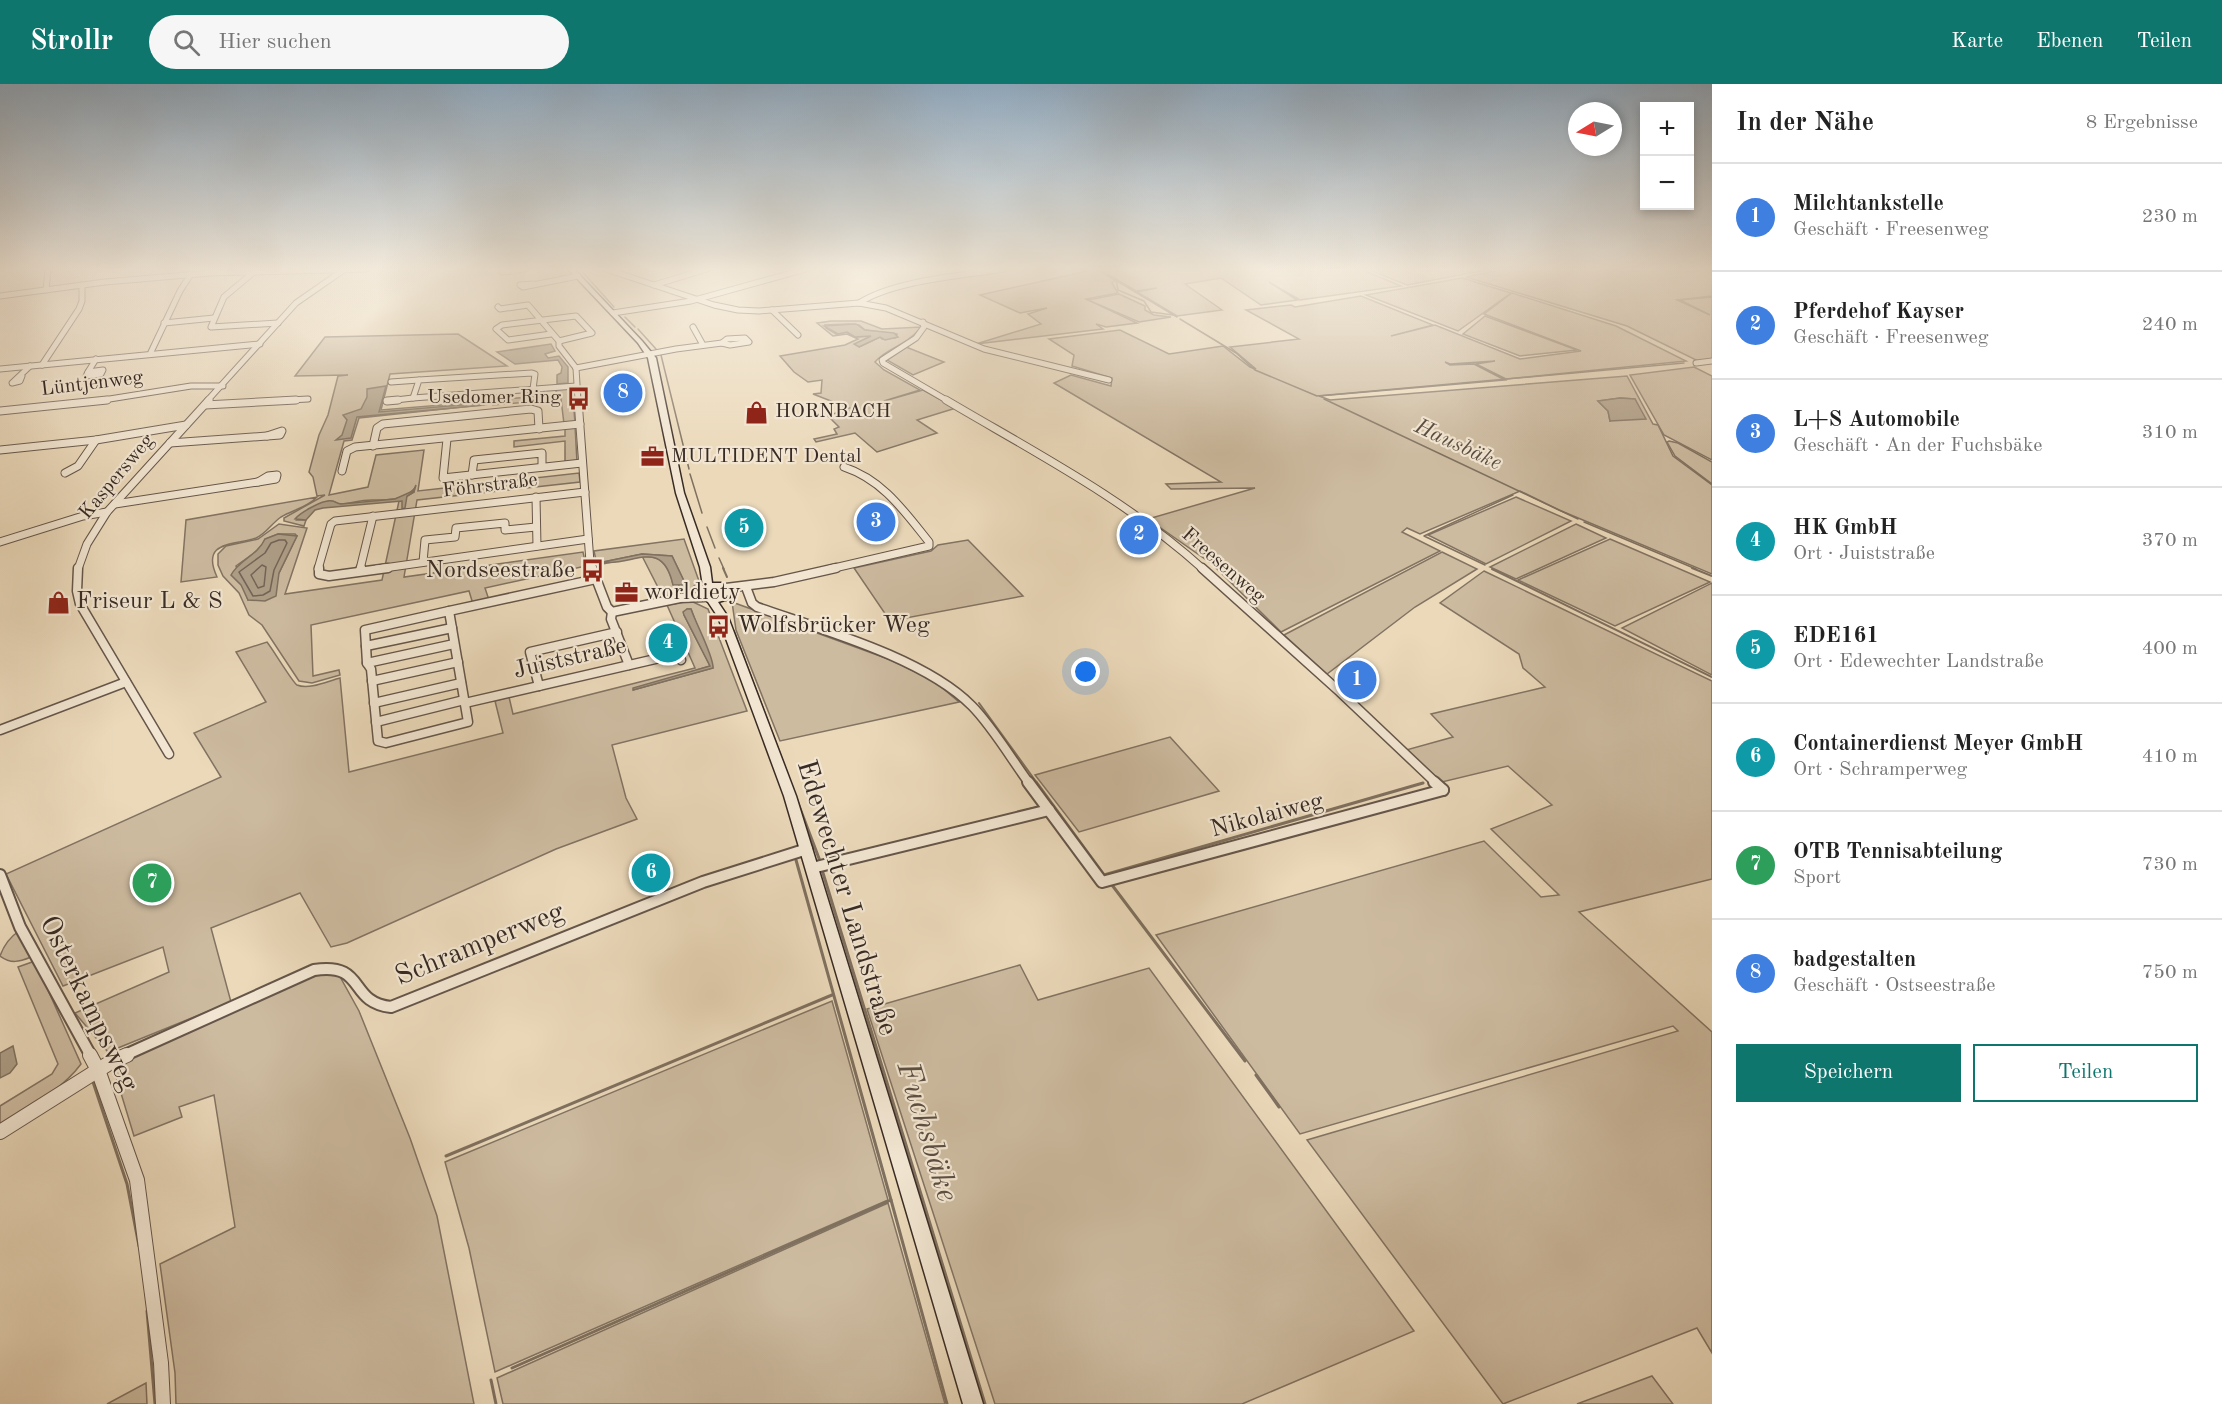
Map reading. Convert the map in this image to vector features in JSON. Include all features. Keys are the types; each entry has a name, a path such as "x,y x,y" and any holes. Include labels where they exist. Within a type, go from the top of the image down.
{"main road":[{"name":"Edewechter Landstraße","path":"629,331 649,353 657,375 680,493 723,617 790,796 973,1404"}],"street":[{"path":"42,365 65,331"},
{"path":"151,352 161,331"},
{"name":"Kaspersweg","path":"169,754 80,604 76,592 80,559 87,542 107,512 271,331"},
{"path":"497,331 508,340 551,334"},
{"path":"548,331 559,341 559,346 576,368 590,562 607,607 612,612"},
{"path":"559,341 592,333 590,331"},
{"path":"695,331 703,345"},
{"path":"793,331 798,335"},
{"name":"Freesenweg","path":"922,331 916,339 886,356 882,360 883,363 1096,488 1181,549 1340,692 1443,790"},
{"path":"942,331 984,349 1109,380"},
{"path":"576,368 649,353 722,343"},
{"path":"0,369 151,352 260,344"},
{"path":"88,372 96,359"},
{"path":"1696,363 1712,361"},
{"path":"22,376 30,366"},
{"path":"391,382 532,373 535,374 533,389"},
{"path":"413,398 419,380"},
{"path":"426,397 431,380"},
{"name":"Lüntjenweg","path":"0,411 99,401 191,386 223,386"},
{"path":"387,401 576,386"},
{"path":"205,405 308,399"},
{"path":"372,446 378,428 383,424 480,414 537,410 539,429"},
{"path":"478,435 480,414"},
{"path":"342,471 347,451 355,447 580,424"},
{"path":"0,450 96,440 186,425"},
{"path":"170,443 267,436"},
{"path":"447,438 443,478 582,462"},
{"path":"65,473 78,466 96,440"},
{"path":"472,475 474,460 481,459 542,453 542,467"},
{"path":"612,612 746,587 928,546 929,542 877,483 855,469 844,467"},
{"path":"114,504 258,482"},
{"name":"Föhrstraße","path":"360,571 323,576 319,574 318,570 331,524 346,519 585,492"},
{"path":"536,497 537,546"},
{"path":"0,542 83,516 107,512"},
{"path":"373,516 360,571 588,539"},
{"path":"423,562 425,540 455,537 456,528 505,523 505,530 536,526"},
{"path":"449,611 468,722 386,743 378,741 371,669 366,663 365,630 449,611 596,579"},
{"path":"746,587 752,603 757,607 856,642 934,676 972,706 1049,810 812,868"},
{"path":"612,612 611,619 629,665"},
{"path":"366,646 452,628"},
{"path":"539,686 530,652 617,632"},
{"path":"366,663 454,644"},
{"name":"Juiststraße","path":"376,722 676,654 681,660"},
{"path":"372,681 458,662"},
{"path":"0,730 126,682"},
{"path":"374,703 461,683"},
{"name":"Nikolaiweg","path":"1049,810 1102,882 1443,790"},
{"name":"Schramperweg","path":"0,1132 98,1070 314,970 335,966 342,968 371,1003 380,1007 391,1006 702,882 807,849"},
{"name":"Osterkampsweg","path":"0,875 20,927 98,1070 137,1180 161,1363 163,1404"}],"shaded area":[{"path":"826,331 836,334 847,332 855,337 871,336 859,347 880,337 882,339 895,338 897,334 870,331 918,331 875,362 884,370 920,390 884,401 923,390 956,408 917,420 937,433 877,452 855,433 816,442 814,439 837,434 834,429 839,427 828,416 849,408 813,394 821,393 822,380 808,382 794,372 780,356 845,345 858,339 847,334 833,336"},
{"path":"1020,331 1089,331 976,344"},
{"path":"1121,331 1169,354 1223,346 1256,369 1230,347 1299,339 1284,331 1412,331 1391,336 1413,331 1449,331 1520,359 1581,351 1528,331 1625,331 1686,361 1506,379 1476,364 1495,361 1450,364 1445,362 1450,365 1474,364 1505,380 1319,396 1330,400 1627,376 1653,424 1658,425 1673,456 1712,485 1712,574 1559,510 1520,491 1420,534 1407,528 1402,532 1440,551 1281,632 1212,564 1148,519 1255,488 1171,489 1166,484 1221,482 1054,383 1071,375 1111,386 1112,378 1072,366 1074,355 1049,339","holes":["1620,398 1635,399 1639,408 1610,421 1608,411 1598,401"]},
{"path":"1467,331 1525,331 1577,350 1520,356 1463,334"},
{"path":"1636,331 1712,331 1712,359 1698,361"},
{"path":"458,334 507,366 390,374 381,410 490,401 490,404 359,418 352,440 344,441 329,495 368,487 376,455 424,450 418,491 579,473 580,482 417,500 404,577 583,552 586,566 485,588 489,600 473,604 469,591 311,625 313,676 339,670 340,675 312,683 299,681 262,625 249,615 239,593 223,576 218,565 218,554 226,546 258,539 279,524 307,528 285,594 382,580 399,501 414,492 414,489 405,495 390,499 342,504 333,501 324,502 297,520 306,520 304,526 284,521 284,518 325,495 317,496 313,477 309,472 338,376 348,375 295,376 325,337","holes":["278,534 297,536 279,573 248,600 236,566 261,548 265,539"]},
{"path":"906,347 944,362 913,375 887,360"},
{"path":"1694,367 1712,376 1712,460 1664,435 1630,375"},
{"path":"572,387 575,423 564,424 561,399 493,405 494,400 556,395 556,389"},
{"path":"575,426 577,462 565,464 565,441 514,447 514,441 565,436 565,428"},
{"path":"1667,442 1678,443 1712,462 1712,484 1675,456"},
{"path":"317,497 305,506 281,517 260,536 230,544 216,551 213,556 213,565 217,577 181,582 186,520"},
{"path":"1516,497 1571,521 1486,564 1428,535"},
{"path":"1576,524 1606,538 1516,579 1490,567"},
{"path":"684,539 699,581 690,590 663,597 642,557 654,557 662,561 673,584 684,581 672,556 642,554 597,565 594,551"},
{"path":"1610,539 1710,582 1615,626 1518,580"},
{"path":"968,540 1023,596 890,621 854,568 931,551 938,545"},
{"path":"1442,552 1477,569 1415,607 1327,674 1284,635"},
{"path":"1484,571 1712,681 1712,879 1579,912 1712,1032 1712,1353 1697,1328 1503,1404 1307,1140 1678,1031 1673,1026 1300,1134 1156,935 1484,841 1541,897 1559,895 1491,829 1552,805 1508,766 1442,782 1406,750 1453,737 1431,714 1545,687 1523,668 1519,654 1440,603"},
{"path":"1712,583 1712,675 1622,628"},
{"path":"691,601 708,609 747,711 612,745 626,798 637,819 556,849 347,943 331,947 300,893 211,928 231,1002 108,1052 75,1013 169,972 163,947 63,986 6,874 221,777 194,733 266,702 236,652 267,642 297,685 313,686 340,678 349,772 503,733 495,701 509,697 513,714 695,668 667,605","holes":["687,609 691,609 713,668 633,690 710,666 684,615"]},
{"path":"732,602 891,660 934,681 959,702 780,741 736,630"},
{"path":"1170,737 1219,791 1079,832 1035,775"},
{"path":"19,931 31,957 15,961 0,956 3,948"},
{"path":"35,961 81,1064 54,1090 0,1125 0,1106 52,1074 58,1064 18,967"},
{"path":"1020,965 1038,1000 1149,968 1414,1331 1242,1404 995,1404 867,1009"},
{"path":"324,973 339,975 359,1011 410,1138 437,1216 474,1404 176,1404 175,1373 160,1264 235,1227 214,1095 179,1107 182,1117 134,1136 113,1067 243,1004"},
{"path":"832,1001 888,1200 495,1372 469,1248 445,1162"},
{"path":"888,1203 945,1404 503,1404 497,1378"},
{"path":"1652,1376 1673,1404 1577,1404"},
{"path":"146,1383 147,1404 107,1404"}],"water":[{"path":"832,331 871,331 894,333 898,337 885,340 880,337 859,347 854,344 871,336 855,337 847,332 838,334"},
{"path":"551,344 555,351 545,354 548,358 559,356 568,367 568,383 557,384 557,375 561,373 562,367 558,360 515,364 497,352"},
{"path":"386,386 379,412 484,403 484,405 357,417 351,438 336,440 342,435 347,420 343,415 361,409 367,397 367,389"},
{"path":"1620,398 1635,399 1646,419 1610,421 1608,411 1598,401"},
{"path":"416,485 414,492 407,496 405,508 402,509 402,501 323,508 315,510 306,520 295,519 323,502 332,501 341,504 395,499 413,491"},
{"path":"278,534 297,536 279,573 276,596 265,601 248,600 241,585 231,575 262,545 265,539"},
{"path":"642,554 672,556 684,581 682,585 673,585 662,561 654,558 603,562"},
{"path":"691,609 708,648 713,668 633,690 633,688 710,666 684,615 683,612"},
{"path":"13,1046 17,1064 10,1073 0,1078 0,1053"}],"waterway":[{"name":"Fuchsbäke","path":"639,331 656,349"},
{"path":"1199,331 1236,353 1255,370 1317,396 1684,363"},
{"name":"Fuchsbäke","path":"661,355 689,469"},
{"name":"Hausbäke","path":"1324,399 1578,519"},
{"name":"Fuchsbäke","path":"690,474 702,513"},
{"path":"1485,565 1424,536 1513,495"},
{"name":"Hausbäke","path":"1584,522 1696,569"},
{"name":"Fuchsbäke","path":"707,527 715,548"},
{"name":"Fuchsbäke","path":"719,558 724,569"},
{"name":"Fuchsbäke","path":"723,568 727,577"},
{"name":"Hausbäke","path":"1692,568 1712,576"},
{"path":"1492,569 1712,677"},
{"name":"Fuchsbäke","path":"734,631 791,783"},
{"path":"979,703 1037,783"},
{"name":"Fuchsbäke","path":"790,782 820,861"},
{"path":"1036,782 1104,875 1423,783"},
{"path":"1024,811 1039,807"},
{"path":"796,860 891,1200"},
{"name":"Fuchsbäke","path":"823,873 985,1404"},
{"path":"1112,885 1245,1061"},
{"path":"446,1156 832,995"},
{"path":"1256,1075 1279,1107"},
{"path":"92,1079 127,1184 139,1246"},
{"path":"512,1368 891,1200"},
{"path":"891,1200 947,1404"},
{"path":"147,1311 155,1404"},
{"path":"491,1380 496,1404"}],"place":[{"name":"badgestalten","path":"623,393"},
{"name":"Usedomer Ring","path":"579,398"},
{"name":"HORNBACH","path":"757,412"},
{"name":"MULTIDENT Dental","path":"653,457"},
{"name":"L+S Automobile","path":"876,522"},
{"name":"EDE161","path":"744,528"},
{"name":"Pferdehof Kayser","path":"1139,535"},
{"name":"Nordseestraße","path":"593,571"},
{"name":"worldiety","path":"626,593"},
{"name":"Friseur L & S","path":"58,602"},
{"name":"Wolfsbrücker Weg","path":"719,626"},
{"name":"HK GmbH","path":"668,643"},
{"name":"Milchtankstelle","path":"1357,680"},
{"name":"Containerdienst Meyer GmbH","path":"651,873"},
{"name":"OTB Tennisabteilung","path":"152,883"}]}
